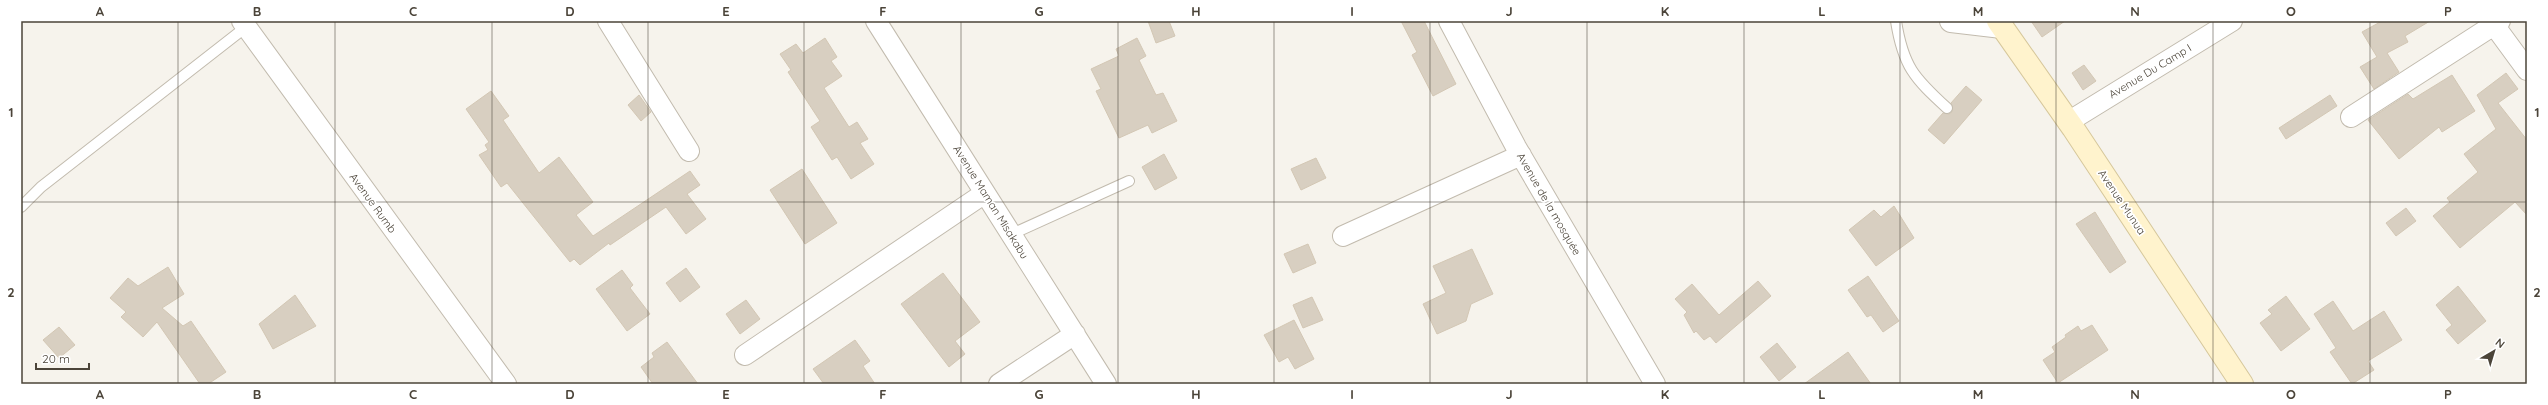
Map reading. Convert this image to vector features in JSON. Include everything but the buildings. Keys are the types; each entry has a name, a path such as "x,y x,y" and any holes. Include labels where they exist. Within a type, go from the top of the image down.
{"main road":[{"name":"Avenue Munua","path":"2000,24 2068,122 2242,384"}],"street":[{"path":"608,21 689,151"},
{"name":"Avenue Maman Misakabu","path":"876,21 1106,384"},
{"name":"Avenue de la mosquée","path":"1449,21 1521,155 1655,384"},
{"path":"1951,21 2000,24"},
{"name":"Avenue Du Camp I","path":"2068,122 2232,21"},
{"path":"2351,118 2497,23 2527,70"},
{"name":"Avenue Rumb","path":"244,24 506,384"},
{"path":"1343,236 1521,155"},
{"path":"745,355 985,192"},
{"path":"999,384 1075,334"}],"lane":[{"path":"1896,21 1901,51 1916,77 1920,83 1947,108"},
{"path":"21,207 41,187 244,24"},
{"path":"1012,234 1129,181"}]}
